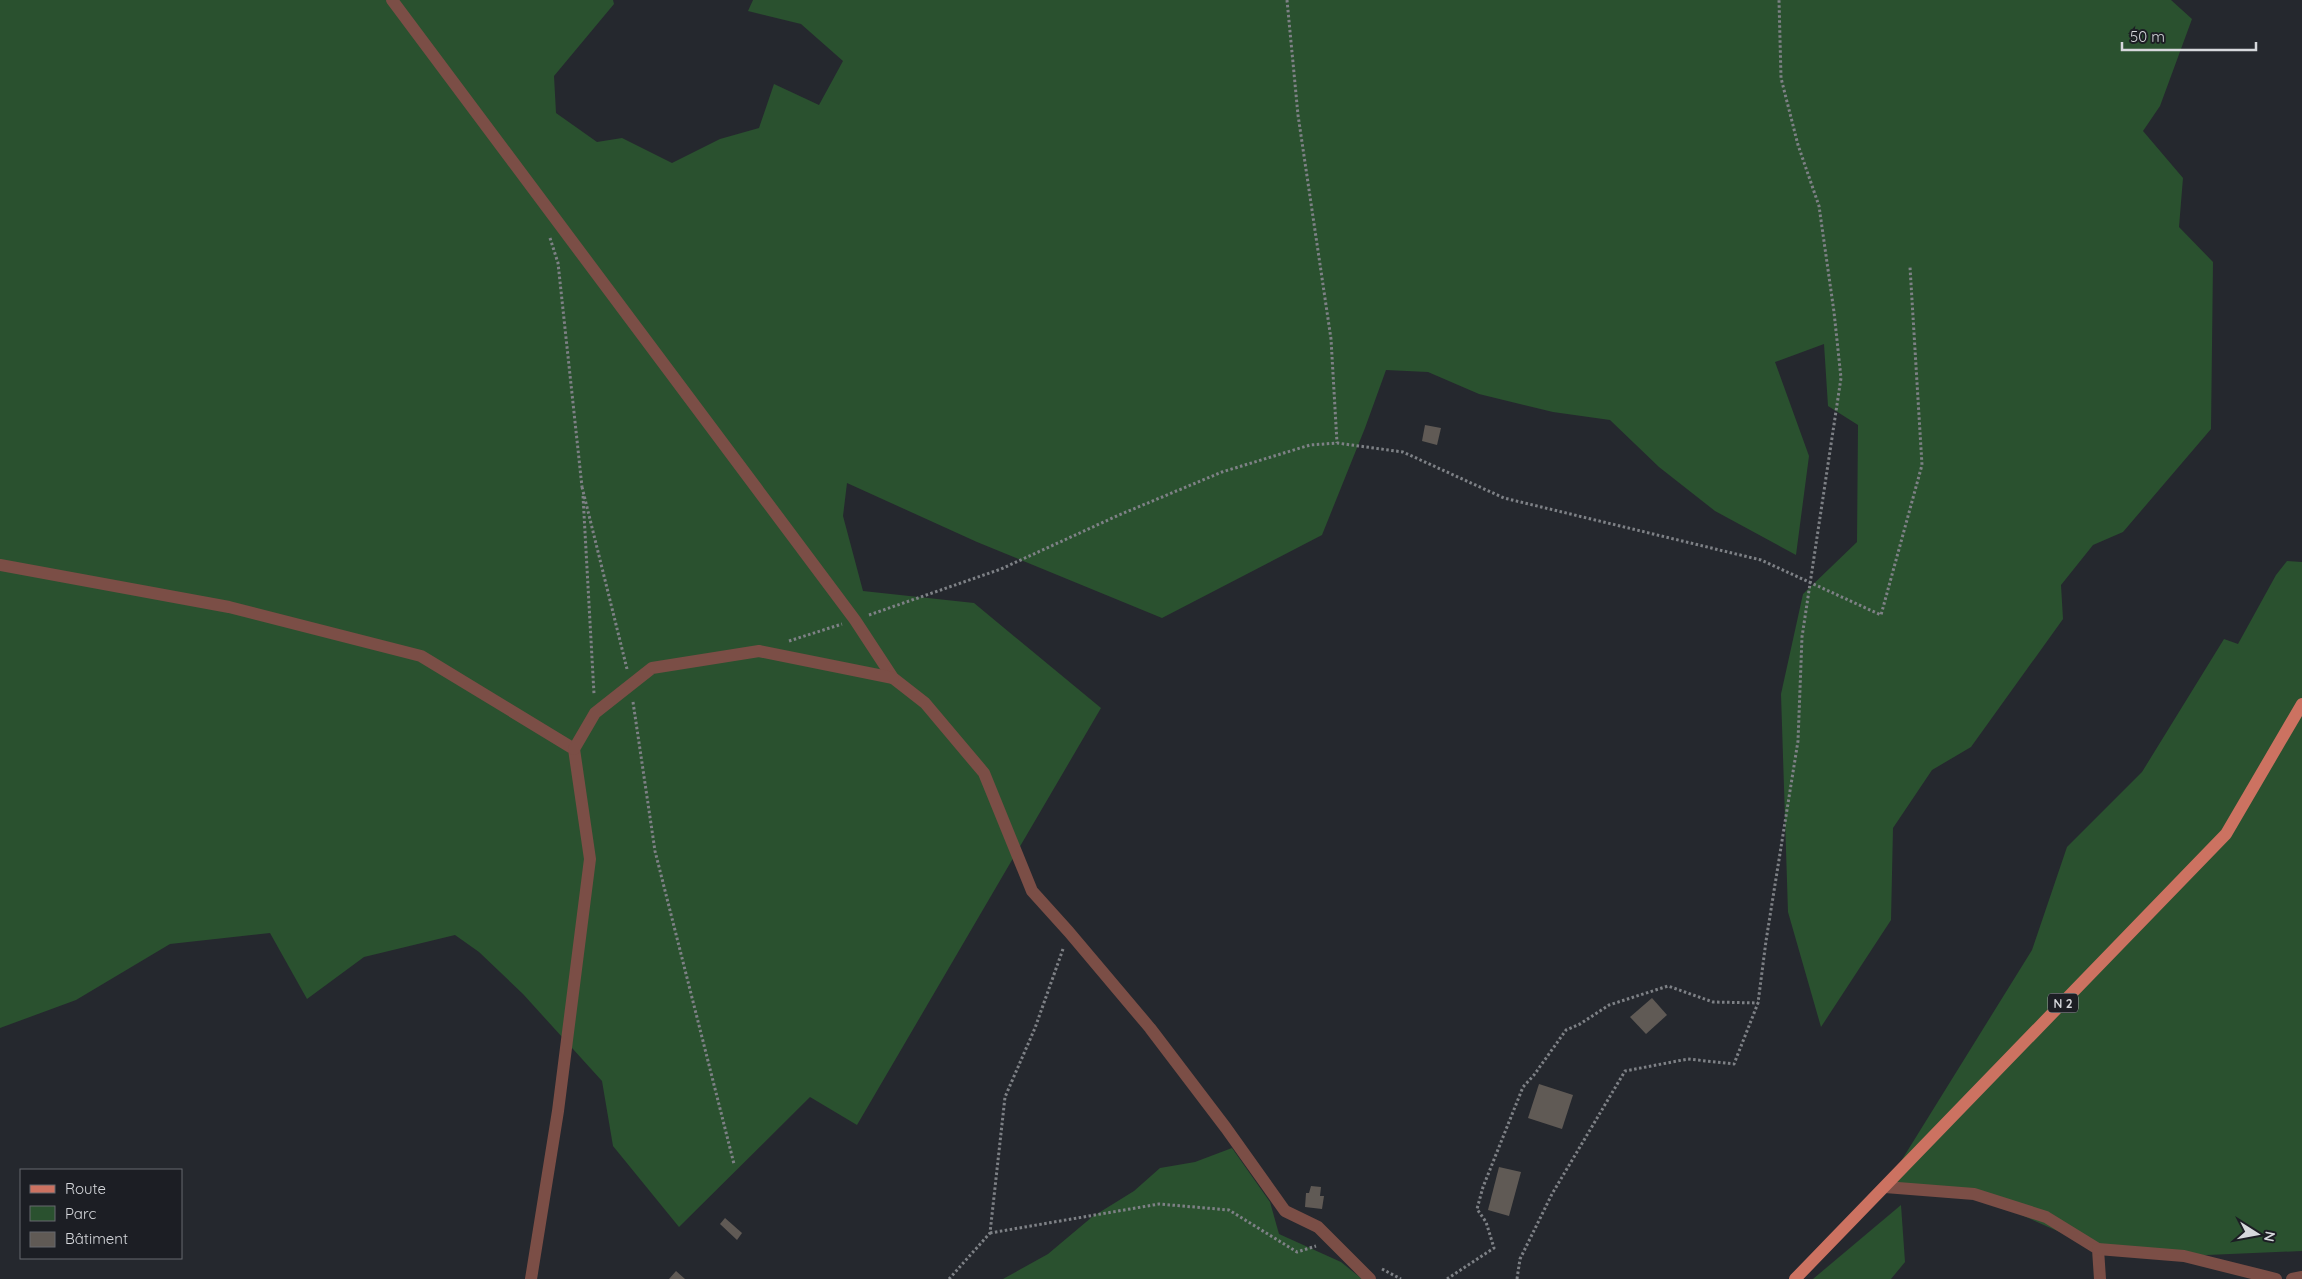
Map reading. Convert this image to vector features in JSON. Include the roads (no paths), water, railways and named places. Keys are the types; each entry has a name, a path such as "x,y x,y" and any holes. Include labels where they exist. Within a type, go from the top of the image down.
{"main road":[{"name":"N 2","path":"1795,1279 2226,834 2302,704"}],"street":[{"path":"392,0 855,620 892,678 925,703 984,773 1032,891 1150,1028 1226,1128 1285,1211 1318,1228 1370,1279"},
{"path":"0,564 229,607 422,656 574,749"},
{"path":"531,1279 558,1111 590,858 574,749 595,713 652,668 759,651 892,678"},
{"path":"1884,1187 1974,1194 2046,1217 2098,1249 2184,1256 2276,1279"},
{"path":"2098,1249 2100,1279"},
{"path":"2292,1279 2302,1277"}]}
